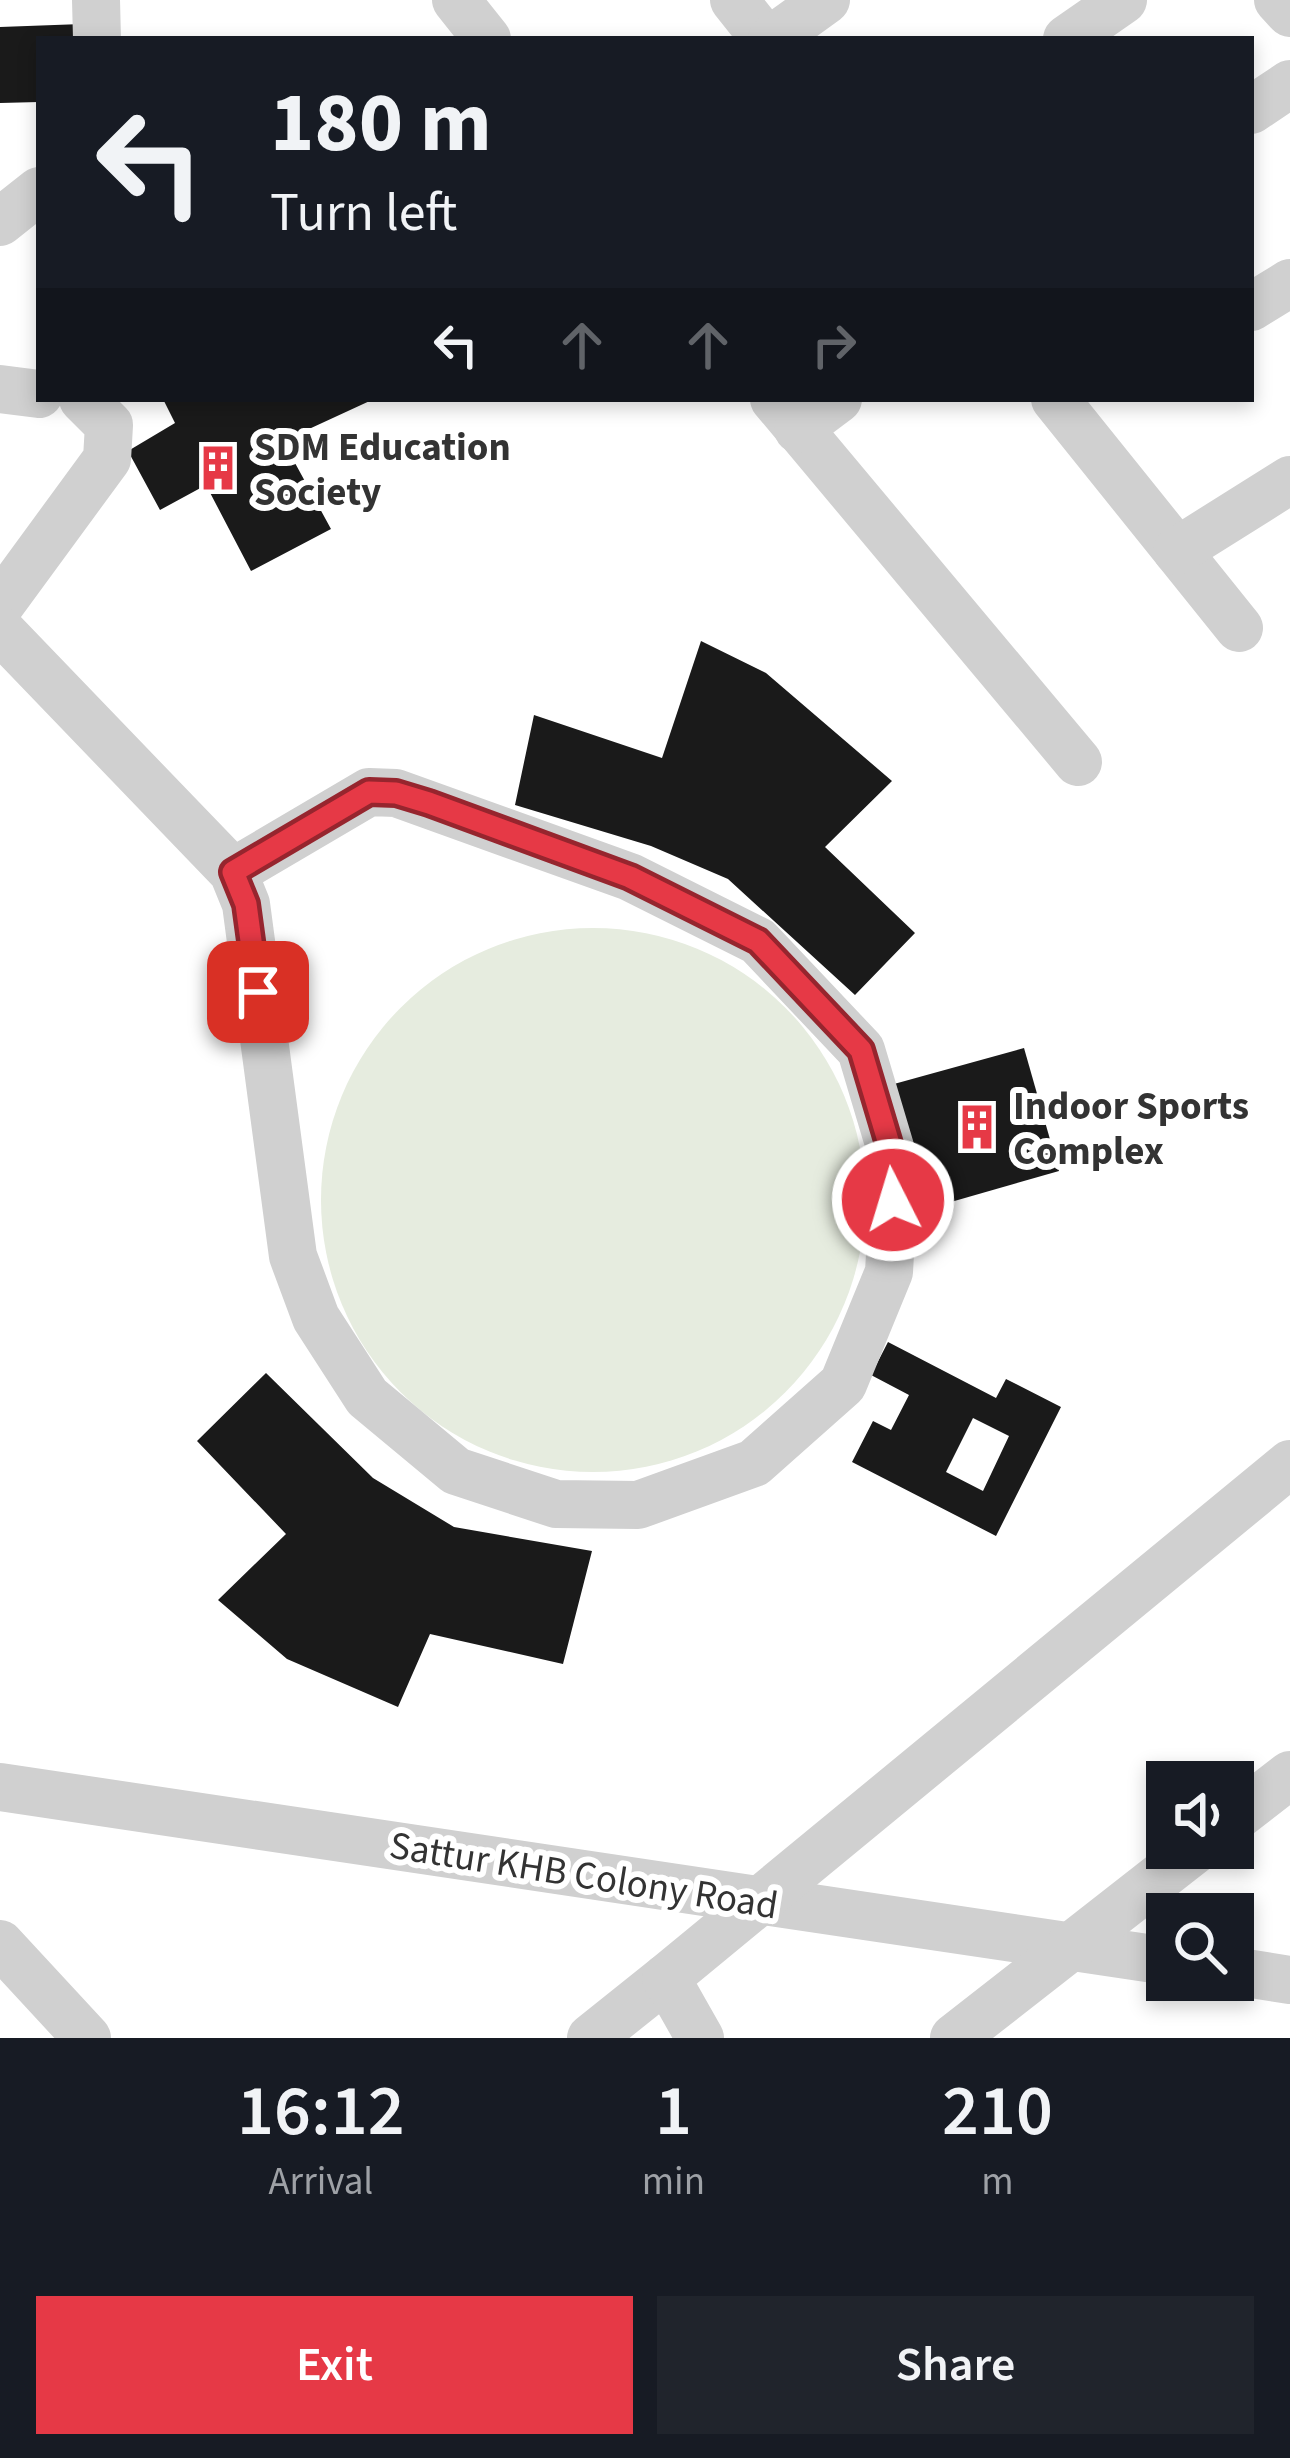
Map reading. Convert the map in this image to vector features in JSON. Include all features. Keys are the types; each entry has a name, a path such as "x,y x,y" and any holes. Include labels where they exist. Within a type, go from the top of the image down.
{"street":[{"path":"96,0 97,36"},
{"path":"456,0 485,36"},
{"path":"734,0 766,36"},
{"path":"773,36 826,0"},
{"path":"1071,36 1124,0"},
{"path":"1278,0 1290,13"},
{"path":"1254,108 1290,84"},
{"path":"0,221 36,193"},
{"path":"1254,305 1290,283"},
{"path":"0,389 36,394"},
{"path":"0,604 107,459 109,425 86,402"},
{"path":"828,402 786,414 1078,762"},
{"path":"1077,406 1177,551 1239,628"},
{"path":"1177,551 1290,480"},
{"path":"0,630 233,872 246,904 293,1256 316,1318 367,1397 456,1471 556,1504 638,1504 754,1463 843,1384 890,1272 895,1164 861,1050 758,941 630,877 396,793 369,792 233,872"},
{"path":"591,2038 1290,1464"},
{"path":"1254,1803 1290,1774"},
{"name":"Sattur KHB Colony Road","path":"0,1787 1146,1958"},
{"path":"954,2038 1170,1869"},
{"path":"0,1945 75,2034"},
{"path":"1254,1974 1290,1980"},
{"path":"666,1978 700,2038"}],"shaded area":[{"path":"593,928 646,933 697,948 744,973 786,1007 820,1049 845,1096 860,1147 865,1200 860,1253 845,1304 820,1351 786,1393 744,1427 697,1452 646,1467 593,1472 540,1467 489,1452 442,1427 400,1393 366,1351 341,1304 326,1253 321,1200 326,1147 341,1096 366,1049 400,1007 442,973 489,948 540,933"}],"building":[{"path":"82,24 82,36 36,36 36,102 0,103 0,27"},
{"name":"SDM Education Society","path":"164,402 368,402 283,441 331,529 251,571 206,485 160,510 128,451 175,423"},
{"path":"701,641 766,673 892,781 825,847 915,933 855,995 728,879 651,846 515,805 534,715 662,758"},
{"name":"Indoor Sports Complex","path":"1024,1048 1059,1171 930,1208 894,1084"},
{"path":"888,1342 996,1398 1006,1379 1061,1407 996,1536 852,1462 873,1421 891,1430 909,1395 871,1375","holes":["973,1418 1009,1436 983,1491 946,1472"]},
{"path":"266,1373 373,1478 454,1527 592,1551 563,1664 430,1634 398,1707 287,1659 218,1600 286,1534 197,1441"}],"place":[{"name":"SDM Education Society","path":"218,468"},
{"name":"Indoor Sports Complex","path":"977,1127"}],"route":[{"path":"258,992 246,904 233,872 369,792 396,793 429,803 630,877 758,941 861,1050 895,1164 893,1200"}]}
